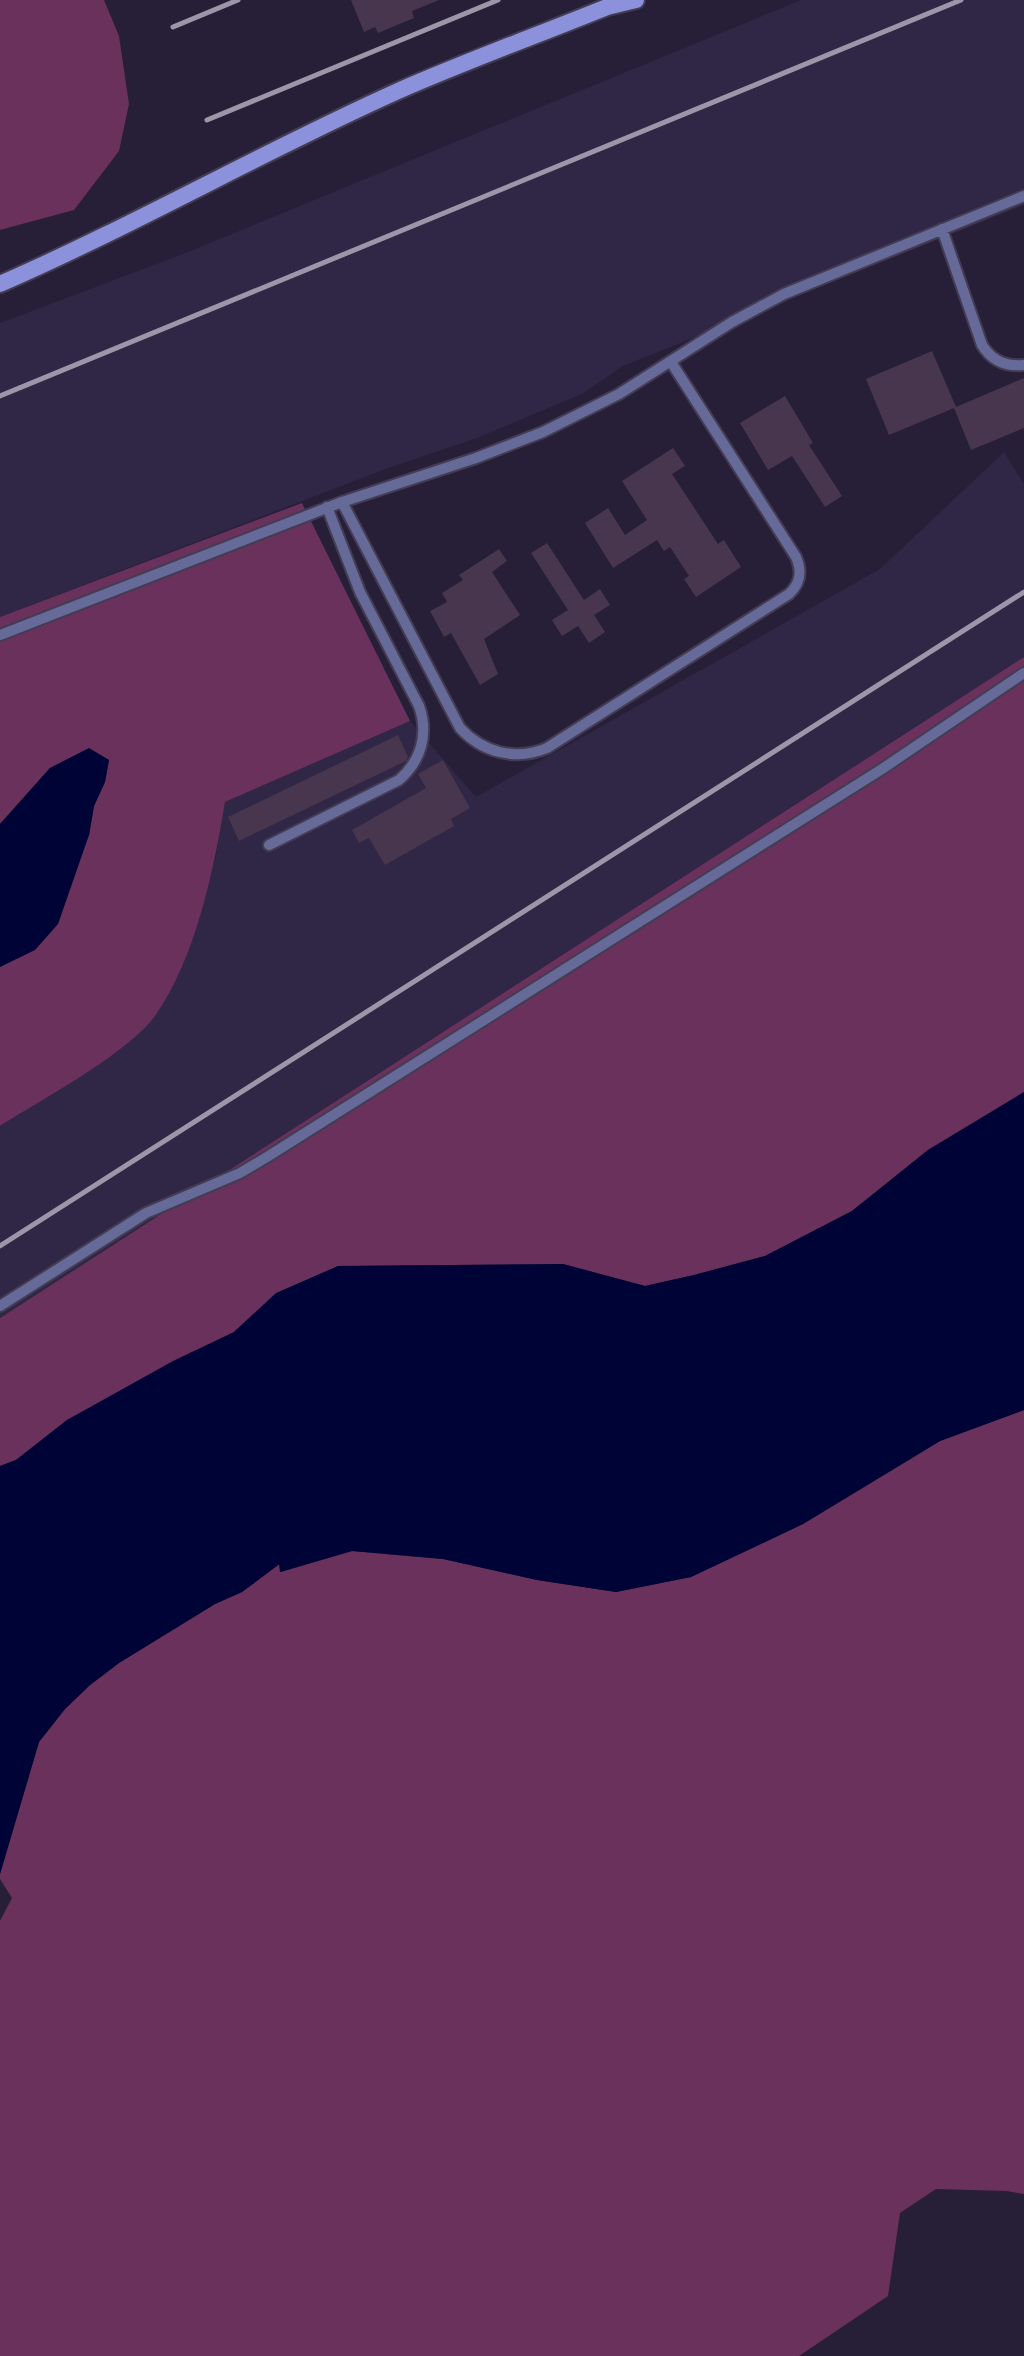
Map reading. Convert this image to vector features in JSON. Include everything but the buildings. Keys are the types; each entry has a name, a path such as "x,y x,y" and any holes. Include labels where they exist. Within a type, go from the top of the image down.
{"street":[{"path":"0,284 78,250 400,90 607,7 636,0"}],"lane":[{"path":"0,635 327,507 476,458 543,432 619,394 732,322 784,294 1024,196"},
{"path":"942,229 982,345 1000,362 1012,366 1024,365"},
{"path":"342,502 460,728 478,744 500,753 524,754 547,748 789,594 798,582 800,571 796,557 671,362"},
{"path":"269,845 399,780 413,765 423,740 424,726 419,706 360,592 327,507"},
{"path":"0,1306 146,1213 240,1173 267,1157 882,769 1024,673"}],"shaded area":[{"path":"0,0 104,0 119,36 129,104 119,151 74,210 0,230"},
{"path":"801,0 1024,0 1024,205 623,366 582,394 477,438 391,467 0,617 0,323 183,254"},
{"path":"1004,452 1024,484 1024,657 0,1318 0,1126 118,1050 215,860 225,802 410,721 476,797 880,569"},
{"path":"302,503 410,721 225,802 209,885 192,942 169,994 155,1016 125,1046 104,1061 0,1126 0,967 16,957 89,835 94,806 105,782 109,760 89,749 50,768 0,824 0,617"},
{"path":"1024,657 1024,1092 928,1150 852,1211 765,1256 694,1275 645,1286 563,1264 338,1266 276,1294 234,1332 67,1420 16,1460 0,1466 0,1318"},
{"path":"89,748 109,760 105,782 94,806 89,835 58,924 35,950 0,967 0,824 50,768"},
{"path":"1024,1092 1024,1410 940,1441 803,1524 691,1577 616,1592 537,1580 443,1559 352,1551 280,1572 279,1564 242,1592 215,1604 119,1663 65,1709 39,1742 0,1874 0,1466 16,1460 67,1420 173,1361 234,1332 276,1293 338,1266 563,1264 645,1286 694,1275 765,1256 852,1211 928,1150"},
{"path":"1024,1410 1024,2194 936,2189 900,2213 888,2296 799,2356 0,2356 0,1921 12,1898 0,1874 39,1742 65,1709 90,1685 119,1663 215,1604 242,1592 280,1564 281,1572 352,1551 443,1559 537,1580 616,1592 691,1577 803,1524 940,1441"}],"railway":[{"path":"173,27 238,0"},
{"path":"207,120 498,0"},
{"path":"0,396 961,0"},
{"path":"0,1246 1024,592"}]}
